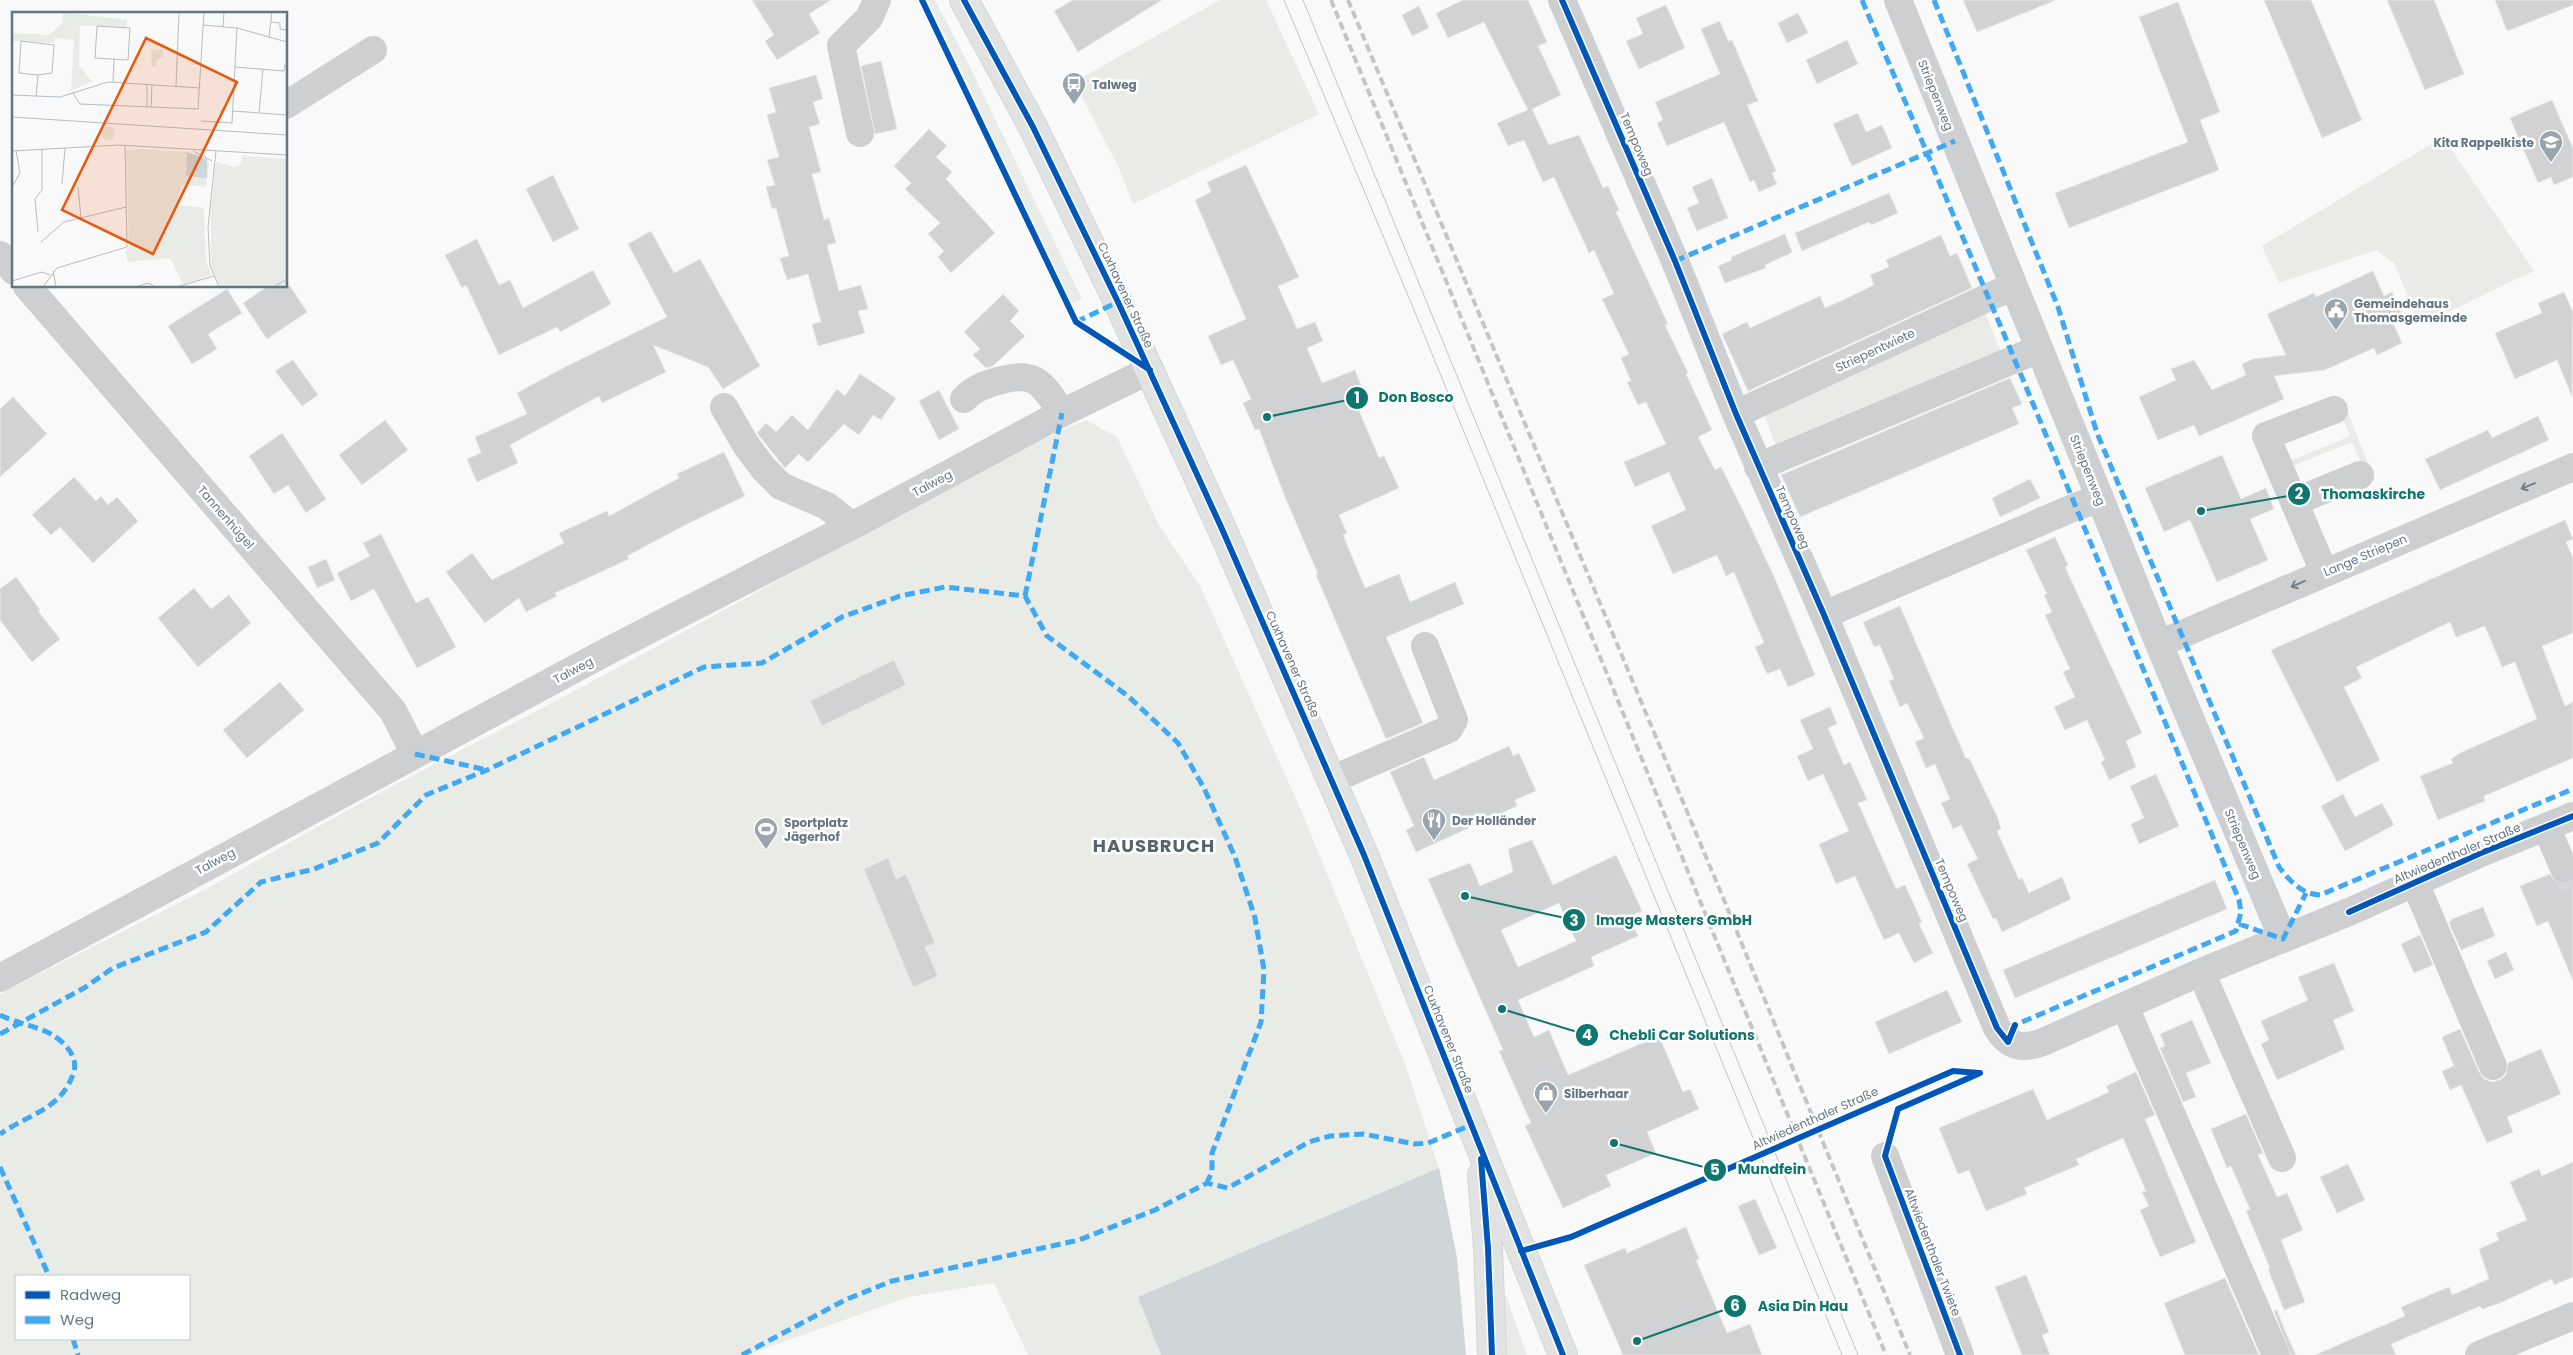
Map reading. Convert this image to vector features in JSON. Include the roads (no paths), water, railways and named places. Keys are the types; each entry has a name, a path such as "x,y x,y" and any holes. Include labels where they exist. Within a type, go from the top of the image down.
{"main road":[{"name":"Cuxhavener Straße","path":"964,0 1033,127 1150,370 1222,529 1364,855 1562,1355"},
{"path":"1480,1146 1488,1248 1492,1355"}],"street":[{"path":"860,133 841,46 869,18 877,0"},
{"name":"Tempoweg","path":"1562,0 1675,261 1758,467 1824,615 1997,1028 2008,1042"},
{"name":"Striepenweg","path":"1898,0 2158,644 2283,939"},
{"path":"288,104 373,50"},
{"path":"0,255 12,269"},
{"name":"Striepentwiete","path":"1736,414 2013,286"},
{"name":"Tannenhügel","path":"29,288 393,711 415,754"},
{"path":"1758,467 2039,350"},
{"name":"Talweg","path":"0,978 606,652 852,526 1062,413 1150,370"},
{"path":"964,399 971,392 983,386 1018,375 1027,376 1048,393 1062,413"},
{"path":"724,407 746,445 764,469 781,486 827,506 852,526"},
{"path":"2324,572 2266,436 2334,410"},
{"name":"Lange Striepen","path":"2158,644 2573,467"},
{"path":"2294,502 2360,475"},
{"path":"1824,615 2100,498"},
{"path":"1331,780 1449,729 1454,720 1426,646"},
{"name":"Altwiedenthaler Straße","path":"2008,1042 2019,1047 2036,1045 2201,972 2573,816"},
{"path":"2546,827 2564,868"},
{"path":"2415,883 2493,1066"},
{"path":"2201,972 2282,1158"},
{"path":"2125,1007 2276,1355"},
{"name":"Altwiedenthaler Twiete","path":"1885,1156 1960,1355"},
{"path":"2479,1355 2573,1316"}],"tunnel":[{"path":"2564,868 2573,887"}],"tram line":[{"path":"1284,0 1412,305 1842,1355"},
{"path":"1303,0 1858,1355"}],"railway":[{"path":"1331,0 1886,1355"},
{"path":"1348,0 1724,900 1910,1355"}],"place":[{"name":"Talweg","path":"1074,105"},
{"name":"Kita Rappelkiste","path":"2551,163"},
{"name":"Gemeindehaus Thomasgemeinde","path":"2336,331"},
{"name":"Don Bosco","path":"1267,417"},
{"name":"Thomaskirche","path":"2201,511"},
{"name":"Der Holländer","path":"1434,841"},
{"name":"Sportplatz Jägerhof","path":"766,850"},
{"name":"Image Masters GmbH","path":"1465,896"},
{"name":"Chebli Car Solutions","path":"1502,1009"},
{"name":"Silberhaar","path":"1546,1114"},
{"name":"Mundfein","path":"1614,1143"},
{"name":"Asia Din Hau","path":"1637,1341"}],"district":[{"name":"HAUSBRUCH","path":"1154,845"}]}
